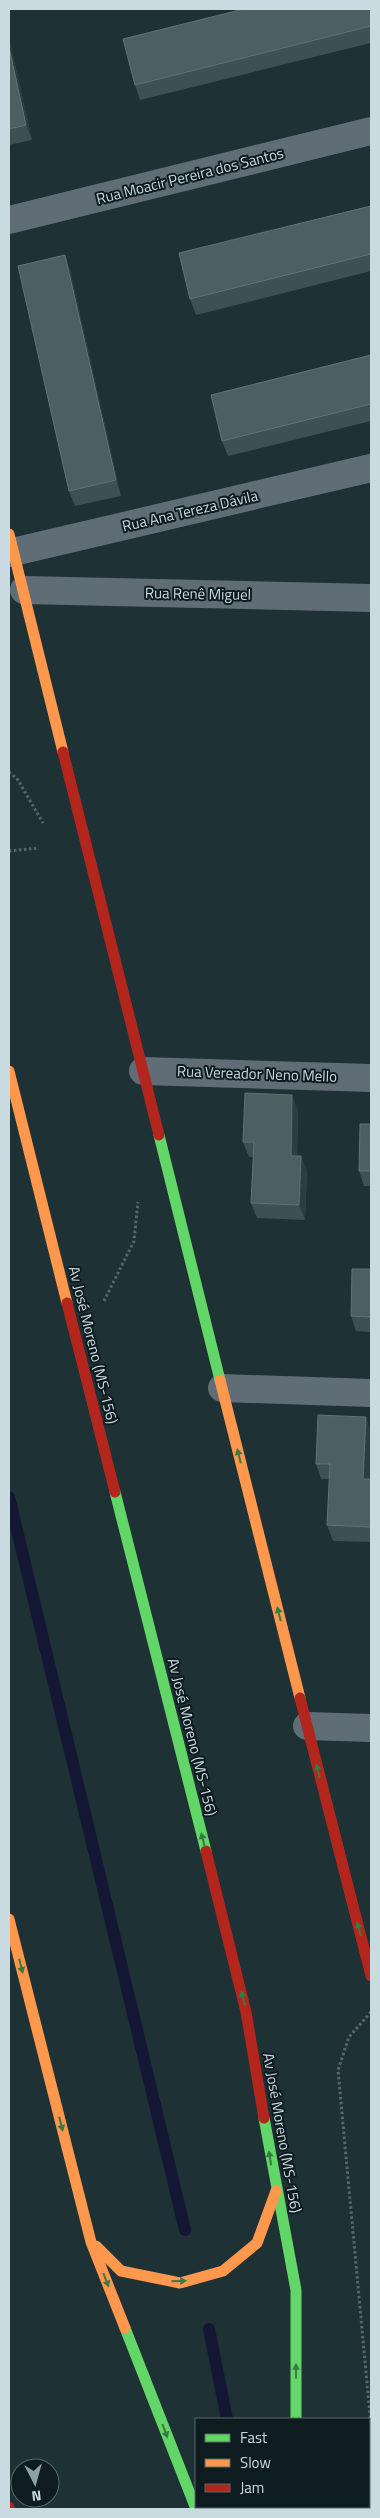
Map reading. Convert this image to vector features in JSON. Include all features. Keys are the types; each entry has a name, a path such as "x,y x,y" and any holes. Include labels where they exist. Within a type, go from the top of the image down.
{"main road":[{"path":"10,547 16,594 143,1070 371,1976"},
{"name":"Av José Moreno (MS-156)","path":"9,1070 246,2012 276,2190 296,2290 296,2418"},
{"path":"9,1919 91,2242 195,2506"},
{"path":"91,2242 121,2272 180,2283 223,2271 257,2243 276,2190"}],"street":[{"name":"Rua Moacir Pereira dos Santos","path":"9,220 371,131"},
{"name":"Rua Ana Tereza Dávila","path":"10,547 371,468"},
{"name":"Rua Renê Miguel","path":"16,594 371,598"},
{"name":"Rua Vereador Neno Mello","path":"143,1070 371,1078"},
{"path":"222,1388 371,1393"},
{"path":"307,1726 371,1728"}],"path":[{"path":"9,772 18,780 45,827"},
{"path":"9,851 39,848"},
{"path":"107,1310 104,1300 134,1241 138,1196"},
{"path":"371,2012 349,2037 338,2070 371,2426"}],"building":[{"path":"244,9 371,9 371,26 135,85 123,39"},
{"path":"9,47 26,125 9,129"},
{"path":"371,206 371,254 190,299 179,253"},
{"path":"65,255 116,480 69,491 18,266"},
{"path":"371,355 371,404 222,441 211,395"},
{"path":"245,1093 292,1095 291,1156 301,1156 299,1205 251,1203 254,1142 243,1142"},
{"path":"360,1124 371,1124 371,1171 359,1171"},
{"path":"352,1269 371,1269 371,1317 351,1316"},
{"path":"318,1415 366,1417 363,1479 371,1479 371,1527 327,1525 330,1464 316,1464"}],"waterway":[{"path":"9,1497 185,2230"},
{"path":"209,2329 227,2418"}],"traffic: fast":[{"path":"159,1135 220,1380"},
{"path":"115,1492 206,1851"},
{"path":"264,2118 296,2290 296,2418"},
{"path":"125,2328 195,2506"}],"traffic: slow":[{"path":"9,534 63,752"},
{"path":"9,1071 67,1303"},
{"path":"220,1380 300,1698"},
{"path":"9,1919 91,2242 125,2328"},
{"path":"96,2246 121,2271 180,2283 223,2271 257,2243 276,2191"}],"traffic: jam":[{"path":"63,752 159,1135"},
{"path":"67,1303 115,1492"},
{"path":"300,1698 371,1976"},
{"path":"206,1851 246,2012 264,2118"}]}
